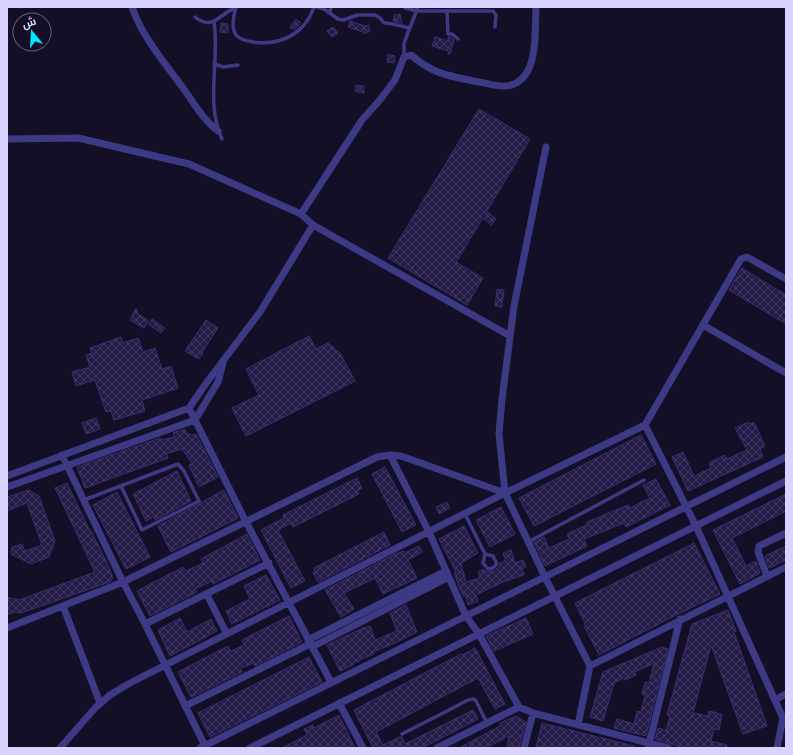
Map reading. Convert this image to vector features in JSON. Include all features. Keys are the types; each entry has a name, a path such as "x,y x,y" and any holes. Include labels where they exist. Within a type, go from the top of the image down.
{"street":[{"path":"132,7 157,52 206,120 218,131"},
{"path":"301,214 362,120 395,80 404,57 411,55 428,68 441,74 507,86 519,82 527,73 532,62 536,7"},
{"path":"7,139 78,138 189,164 301,214 313,225 510,336"},
{"path":"546,147 514,306 499,434 505,493 554,596 590,666 578,725"},
{"path":"7,476 189,408 260,312 313,225"},
{"path":"60,748 100,703 128,684 505,493 645,425 743,257 747,257 786,279"},
{"path":"703,325 786,373"},
{"path":"7,487 195,420 218,382 224,359"},
{"path":"189,408 246,522 331,682"},
{"path":"645,425 696,526 784,718 784,725 777,748"},
{"path":"62,455 123,582 166,666 204,747 331,682 686,508 786,457"},
{"path":"7,628 123,582 377,457 390,455 401,456 505,493"},
{"path":"390,455 429,532 466,616 480,634 519,707 533,713 648,746 668,748"},
{"path":"250,748 786,481"},
{"path":"767,576 758,552 759,546 786,532"},
{"path":"145,624 268,563"},
{"path":"590,666 680,619 786,567"},
{"path":"185,706 447,574"},
{"path":"207,594 227,634"},
{"path":"63,606 100,703"},
{"path":"648,746 680,619"},
{"path":"775,700 786,694"},
{"path":"339,703 363,748"},
{"path":"437,748 519,707"},
{"path":"526,747 533,713"}],"lane":[{"path":"195,17 204,22 214,22 236,7 234,27 235,33 246,41 270,43 289,38 305,26 311,18 315,7 324,9 338,19 343,20 358,15 375,16 380,18 384,23 389,22 395,26 410,28"},
{"path":"330,13 332,7"},
{"path":"405,8 447,12 493,11 496,14 495,27"},
{"path":"404,57 404,43 418,9"},
{"path":"447,12 448,34 452,34 458,39"},
{"path":"214,22 216,36 214,64 214,113 218,131 222,139"},
{"path":"214,64 223,67 238,65"},
{"path":"84,500 178,464 184,471 199,501 142,530 121,486"},
{"path":"528,542 644,480"},
{"path":"465,514 485,554 483,563 485,567 493,568 497,564 496,559 493,556 485,554"},
{"path":"402,734 474,699 487,723"}],"building":[{"path":"400,14 402,23 393,21 394,15"},
{"path":"296,19 301,23 294,30 290,27"},
{"path":"350,21 365,26 369,25 370,31 364,34 363,32 348,27"},
{"path":"221,23 228,24 228,33 220,32"},
{"path":"333,27 338,33 332,37 327,31"},
{"path":"435,37 448,41 448,37 451,37 454,40 450,54 448,54 448,51 432,46"},
{"path":"388,54 395,56 394,63 387,62"},
{"path":"356,85 364,86 364,93 355,91"},
{"path":"479,109 530,139 487,211 496,219 491,225 483,218 456,262 483,278 467,305 388,258"},
{"path":"742,268 786,295 786,324 729,290"},
{"path":"497,289 504,290 502,307 495,306"},
{"path":"136,308 138,314 148,320 144,328 130,320"},
{"path":"152,319 165,328 161,333 148,324"},
{"path":"206,320 218,328 199,359 185,351"},
{"path":"309,336 316,349 328,343 340,353 355,381 246,436 232,408 259,395 246,369"},
{"path":"121,337 123,343 138,338 143,352 155,348 162,369 171,366 178,388 142,400 145,411 114,420 111,411 106,412 95,380 76,386 72,372 90,367 86,355 92,353 90,348"},
{"path":"96,418 100,429 86,434 82,423"},
{"path":"748,422 750,424 754,422 765,446 760,449 763,457 688,491 672,457 683,452 694,476 711,468 709,463 725,455 727,459 747,450 735,428"},
{"path":"185,429 186,433 192,435 196,434 218,477 199,487 189,465 192,464 182,449 166,454 168,458 85,488 77,467 160,438 161,440 175,437 173,433"},
{"path":"641,435 656,464 534,526 519,498"},
{"path":"385,467 416,525 402,532 372,474"},
{"path":"177,471 191,501 155,520 154,517 146,521 133,494"},
{"path":"357,478 362,488 357,491 359,494 293,527 291,523 278,530 305,581 291,588 261,530 284,518 283,515"},
{"path":"656,479 670,505 626,527 624,523 584,539 587,546 545,566 534,542 544,537 549,548 569,539 567,534 588,524 587,522 628,505 630,508 650,498 643,485"},
{"path":"67,483 113,578 110,582 21,613 14,612 7,615 7,597 19,600 95,572 55,488"},
{"path":"28,490 39,496 55,541 49,557 31,564 11,554 12,547 22,544 25,551 42,545 27,503 7,511 7,497"},
{"path":"224,490 238,518 171,552 158,526"},
{"path":"117,492 150,557 126,569 93,505"},
{"path":"786,494 786,511 732,538 746,566 756,561 760,573 740,584 713,530"},
{"path":"447,502 450,508 439,514 436,507"},
{"path":"501,507 515,534 490,547 476,520"},
{"path":"464,526 478,553 461,563 466,582 480,578 478,572 484,569 487,572 495,571 500,566 500,563 506,561 503,553 511,550 515,563 523,560 526,567 522,569 524,575 503,582 476,595 478,601 468,605 465,595 463,596 458,584 454,572 456,572 439,539"},
{"path":"384,532 390,545 318,582 313,573 315,571 314,568"},
{"path":"247,534 260,560 213,584 212,581 195,589 197,592 150,616 137,591 183,567 186,571 203,563 201,559"},
{"path":"694,543 720,594 599,655 584,626 586,625 575,603"},
{"path":"419,546 422,552 408,560 417,578 383,594 375,578 344,593 354,609 341,617 325,590 395,554 404,551 405,553"},
{"path":"786,546 786,560 769,568 765,556"},
{"path":"266,575 280,600 232,624 226,611 250,599 244,586"},
{"path":"406,605 417,632 373,652 374,654 353,663 353,665 340,671 327,645 370,626 375,640 397,631 390,613"},
{"path":"728,610 736,631 734,632 767,726 743,734 711,645 693,713 708,716 709,711 722,714 719,730 714,729 711,741 727,745 727,748 684,748 655,739 658,728 666,730 670,716 667,715 692,624"},
{"path":"289,616 302,642 255,666 253,663 240,669 242,672 191,697 178,672 228,646 231,651 244,645 242,640"},
{"path":"180,618 187,632 211,619 217,631 170,656 158,630"},
{"path":"526,618 533,634 494,651 486,636"},
{"path":"662,647 668,649 646,736 614,728 617,719 634,724 637,711 641,712 645,695 642,694 645,682 649,683 654,663 635,672 636,675 625,680 624,678 614,683 603,721 590,717 603,672"},
{"path":"475,648 505,704 495,709 478,678 376,732 383,745 400,737 402,737 405,744 473,710 478,719 422,748 373,748 354,710"},
{"path":"309,657 322,682 210,737 198,713"},
{"path":"339,715 355,748 282,748 307,735 304,729 313,725 314,728"},
{"path":"516,716 526,722 519,748 507,748 509,736 485,748 459,748 500,726 500,723"},
{"path":"542,723 634,746 633,748 536,747"}]}
